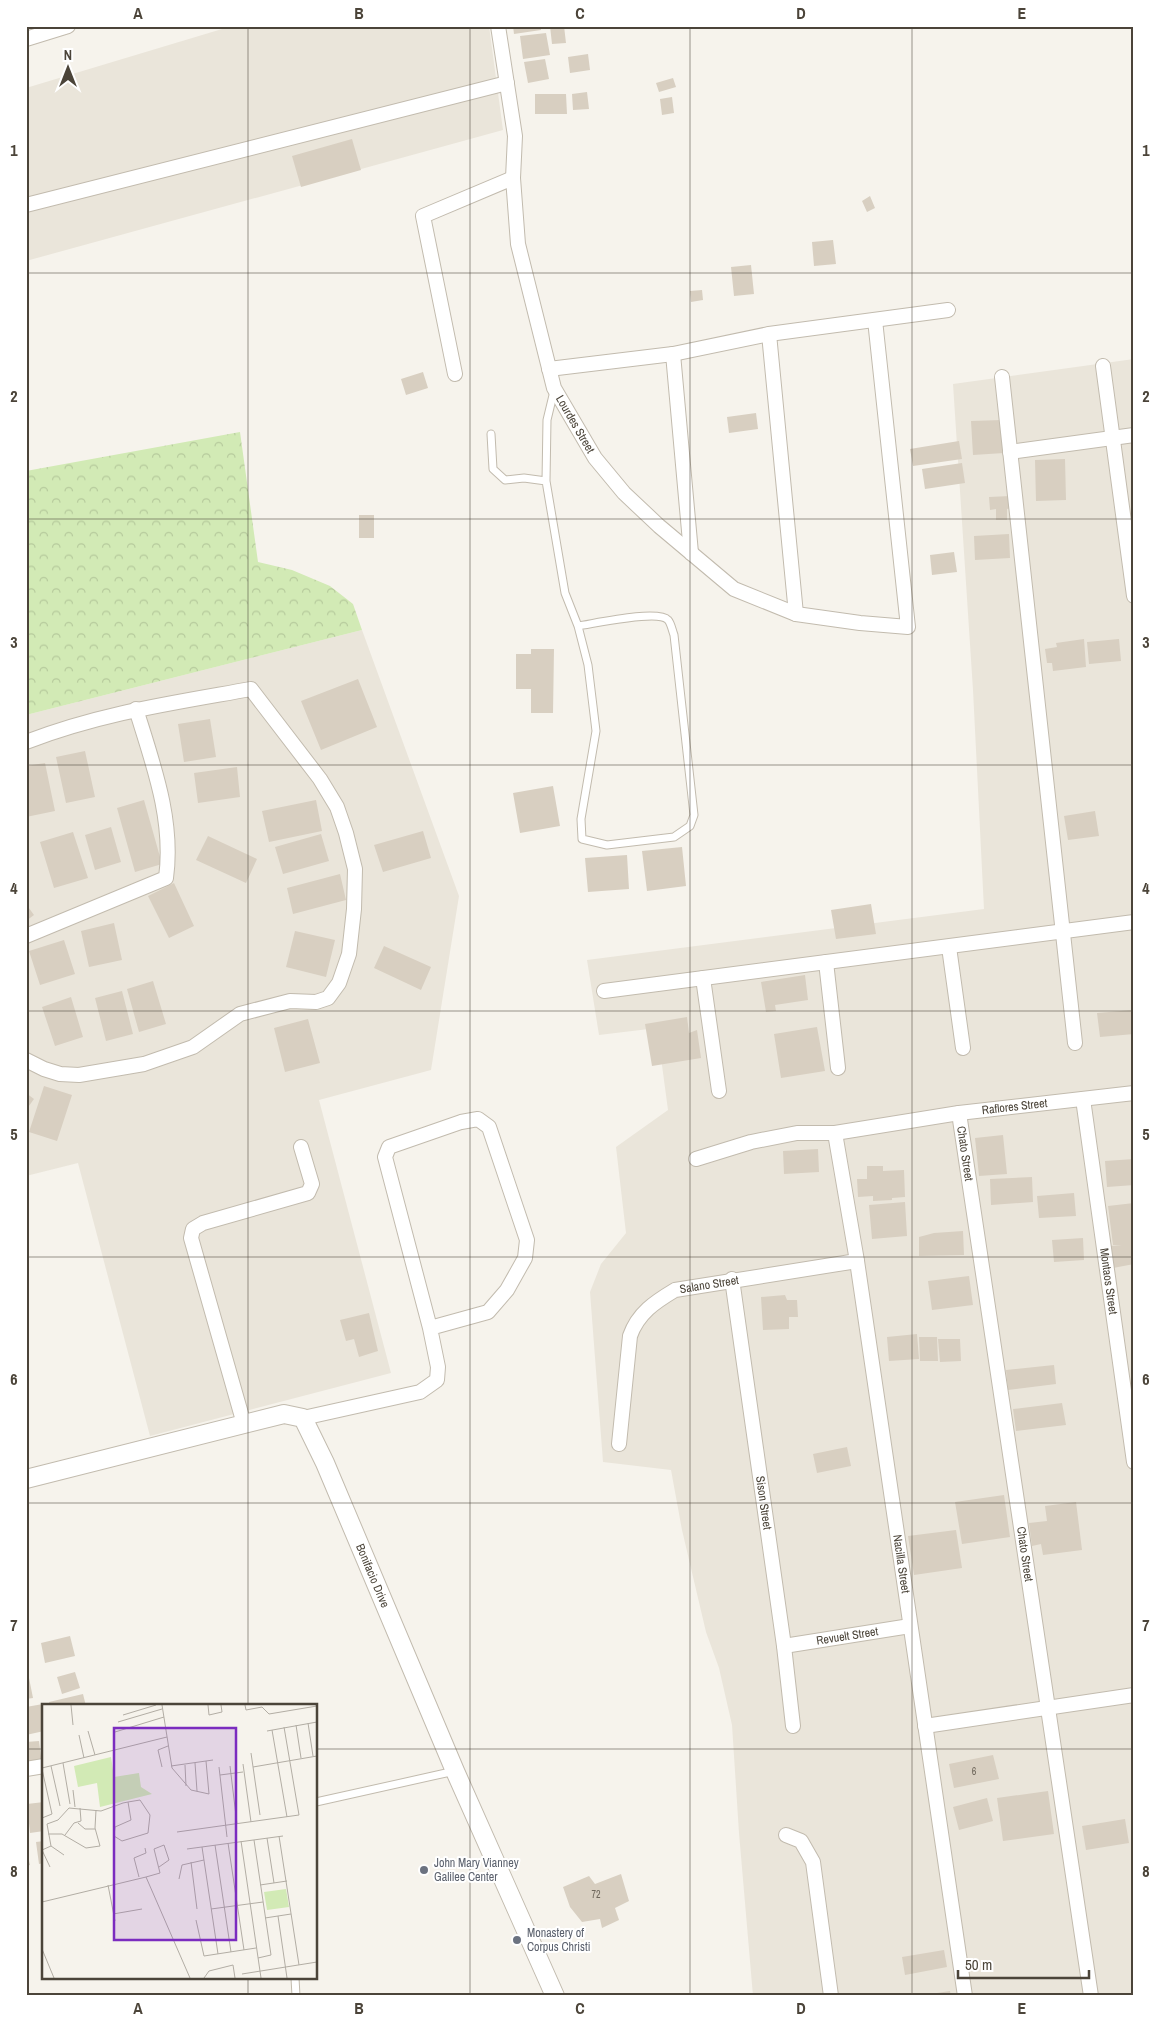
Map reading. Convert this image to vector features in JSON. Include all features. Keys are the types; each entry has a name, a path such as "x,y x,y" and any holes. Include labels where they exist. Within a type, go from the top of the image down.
{"street":[{"path":"26,39 68,26"},
{"name":"Lourdes Street","path":"498,26 515,136 513,178 518,244 554,388 595,458 624,493 734,589 796,614 860,623 908,627 874,320"},
{"path":"26,205 507,83"},
{"path":"455,374 423,216 513,178"},
{"path":"549,369 673,354 769,334 948,310"},
{"path":"769,334 796,614"},
{"path":"673,354 691,553"},
{"path":"1102,366 1134,596"},
{"path":"1002,377 1075,1043"},
{"path":"1010,452 1134,434"},
{"path":"26,742 86,721 136,709 251,689 320,779 337,807 355,869 354,909 349,954 338,983 328,998 316,1002 290,1001 240,1014 193,1047 144,1064 79,1075 60,1074 26,1060"},
{"path":"26,936 166,878 169,842 158,781 136,709"},
{"path":"604,991 1134,922"},
{"path":"949,946 963,1048"},
{"path":"826,962 838,1068"},
{"path":"703,978 719,1091"},
{"name":"Raflores Street","path":"696,1159 751,1142 797,1133 835,1133 959,1113 1134,1093"},
{"name":"Montaos Street","path":"1083,1099 1134,1462"},
{"name":"Chato Street","path":"959,1113 1091,1996"},
{"path":"26,1478 284,1414 304,1418 420,1392 437,1380 438,1367 430,1328 385,1157 389,1147 461,1122 478,1119 489,1128 527,1240 525,1258 508,1290 488,1312 430,1328"},
{"name":"Nacilla Street","path":"835,1133 857,1261 965,1996"},
{"path":"244,1424 191,1238 193,1229 203,1223 308,1193 312,1184 301,1147"},
{"name":"Salano Street","path":"619,1444 630,1336 634,1323 652,1304 675,1290 857,1261"},
{"name":"Sison Street","path":"732,1280 784,1646 793,1726"},
{"name":"Bonifacio Drive","path":"304,1418 554,1996"},
{"name":"Revuelt Street","path":"784,1646 910,1626"},
{"path":"924,1726 1134,1695"},
{"path":"26,1769 42,1766"},
{"path":"786,1835 801,1842 813,1862 831,1996"}],"lane":[{"path":"554,388 547,420 546,481 565,593 578,626 588,665 596,730 581,819 582,839 607,846 674,837 690,826 694,815 674,635 668,620 662,616 639,616 578,626"},
{"path":"491,434 492,469 505,480 524,478 546,481"},
{"path":"318,1802 455,1770"},
{"path":"295,1980 296,1996"}],"shaded area":[{"path":"232,26 489,26 503,130 26,261 26,88"},
{"path":"1134,359 1134,1996 753,1996 732,1725 719,1668 706,1632 682,1530 671,1470 603,1462 590,1292 601,1264 626,1233 616,1147 668,1110 657,1028 599,1035 587,960 984,909 973,690 953,384"},
{"path":"362,630 459,896 431,1070 319,1100 391,1373 150,1436 78,1163 26,1176 26,715"}],"green space":[{"path":"240,432 258,562 292,570 330,586 353,604 362,630 26,715 26,471"}],"building":[{"path":"513,26 541,26 541,30 514,34"},
{"path":"550,26 564,26 566,43 552,44"},
{"path":"546,33 550,55 523,59 520,36"},
{"path":"588,54 590,70 570,73 568,57"},
{"path":"545,59 549,79 528,83 524,62"},
{"path":"673,78 676,87 659,92 656,83"},
{"path":"587,92 589,109 573,110 572,94"},
{"path":"535,94 566,94 567,114 535,114"},
{"path":"672,97 674,113 662,115 660,99"},
{"path":"352,139 361,170 301,187 292,156"},
{"path":"870,196 875,208 867,212 862,201"},
{"path":"833,240 836,264 814,266 812,242"},
{"path":"751,265 754,294 734,296 731,267"},
{"path":"702,290 703,300 691,302 690,291"},
{"path":"423,372 428,388 406,395 401,379"},
{"path":"756,413 758,429 729,433 727,417"},
{"path":"1002,420 1004,453 973,455 971,421"},
{"path":"959,441 962,459 913,466 910,449"},
{"path":"1065,459 1066,500 1036,501 1035,460"},
{"path":"962,463 965,483 925,489 922,469"},
{"path":"1010,496 1011,508 1007,509 1007,520 996,520 996,509 990,510 989,497"},
{"path":"359,515 374,515 374,538 359,538"},
{"path":"1009,534 1010,558 975,560 974,536"},
{"path":"954,552 957,572 932,575 930,555"},
{"path":"1084,639 1086,667 1053,671 1052,663 1047,663 1045,649 1057,647 1056,643"},
{"path":"1119,639 1121,661 1089,664 1087,642"},
{"path":"531,649 554,649 553,713 531,713 531,689 516,689 516,654 531,654"},
{"path":"358,679 377,727 321,750 301,701"},
{"path":"210,719 216,757 184,762 178,724"},
{"path":"85,751 95,797 66,803 56,757"},
{"path":"45,763 55,811 26,817 26,766"},
{"path":"237,767 240,797 198,803 194,773"},
{"path":"553,786 560,826 520,833 513,793"},
{"path":"144,800 162,864 135,872 117,808"},
{"path":"316,800 322,831 269,842 262,811"},
{"path":"1095,811 1099,836 1068,840 1064,816"},
{"path":"111,827 121,862 95,870 85,835"},
{"path":"423,831 431,858 383,872 374,845"},
{"path":"73,832 88,878 54,888 40,842"},
{"path":"321,834 329,861 283,874 275,847"},
{"path":"208,836 257,859 246,883 196,860"},
{"path":"682,847 686,886 647,891 642,851"},
{"path":"627,855 629,889 588,892 585,858"},
{"path":"340,874 346,900 293,914 287,888"},
{"path":"174,883 194,926 169,938 148,896"},
{"path":"26,904 34,915 26,921"},
{"path":"871,904 876,934 836,939 831,910"},
{"path":"114,923 122,960 89,967 81,931"},
{"path":"295,931 335,940 326,977 286,967"},
{"path":"64,940 75,974 40,985 29,951"},
{"path":"384,946 431,967 421,990 374,968"},
{"path":"805,975 808,1000 775,1005 776,1011 766,1012 761,982"},
{"path":"153,981 166,1024 139,1032 127,989"},
{"path":"122,991 133,1034 106,1041 95,998"},
{"path":"71,997 83,1037 55,1046 42,1007"},
{"path":"1133,1010 1134,1034 1100,1037 1097,1013"},
{"path":"687,1017 689,1033 697,1030 701,1058 652,1066 645,1024"},
{"path":"308,1019 320,1063 285,1072 274,1028"},
{"path":"817,1027 825,1071 781,1078 774,1034"},
{"path":"44,1086 72,1095 57,1141 29,1132"},
{"path":"26,1093 34,1099 26,1110"},
{"path":"1003,1135 1007,1174 979,1176 975,1138"},
{"path":"818,1149 819,1172 784,1174 783,1151"},
{"path":"1134,1159 1134,1185 1107,1187 1105,1161"},
{"path":"867,1166 883,1166 883,1171 904,1170 905,1197 873,1201 873,1196 858,1197 857,1179 867,1179"},
{"path":"1032,1177 1033,1202 991,1205 990,1179"},
{"path":"1074,1193 1076,1216 1039,1218 1037,1196"},
{"path":"905,1202 907,1236 872,1239 869,1205"},
{"path":"1134,1203 1134,1264 1113,1268 1110,1246 1122,1245 1113,1245 1108,1206"},
{"path":"963,1231 964,1255 919,1256 919,1237 934,1233"},
{"path":"1083,1238 1084,1260 1054,1262 1052,1240"},
{"path":"969,1276 973,1305 932,1310 928,1281"},
{"path":"785,1295 787,1300 797,1300 798,1317 789,1317 789,1329 763,1330 761,1297"},
{"path":"369,1313 378,1351 359,1357 354,1339 346,1341 340,1320"},
{"path":"917,1334 919,1359 889,1361 887,1337"},
{"path":"919,1337 937,1337 938,1361 920,1361"},
{"path":"938,1339 960,1339 961,1361 940,1362"},
{"path":"1054,1365 1056,1384 1008,1390 1006,1370"},
{"path":"1062,1403 1066,1425 1016,1431 1013,1409"},
{"path":"847,1447 851,1466 817,1473 813,1454"},
{"path":"1004,1495 1010,1537 962,1544 955,1502"},
{"path":"1076,1502 1082,1550 1043,1555 1041,1544 1032,1546 1029,1523 1047,1521 1045,1506"},
{"path":"956,1530 962,1568 914,1575 908,1536"},
{"path":"70,1636 75,1656 45,1663 41,1643"},
{"path":"26,1669 33,1698 26,1699"},
{"path":"75,1672 80,1688 62,1694 57,1677"},
{"path":"83,1694 86,1704 50,1704 49,1702"},
{"path":"42,1704 42,1731 26,1735 26,1707"},
{"path":"39,1741 42,1765 26,1767 26,1742"},
{"path":"993,1755 999,1779 954,1788 949,1764"},
{"path":"1048,1791 1054,1834 1003,1841 997,1798"},
{"path":"987,1798 993,1821 959,1830 953,1807"},
{"path":"42,1802 42,1831 30,1833 27,1804"},
{"path":"1125,1819 1129,1843 1086,1850 1082,1826"},
{"path":"42,1841 42,1863 39,1864 36,1842"},
{"path":"26,1849 30,1865 26,1866"},
{"path":"621,1874 629,1901 615,1908 619,1920 602,1928 600,1919 582,1922 570,1907 563,1887 589,1876 595,1884"},
{"path":"944,1950 947,1967 905,1975 902,1957"},
{"path":"950,1991 951,1996 924,1996 924,1995"}],"place":[{"name":"John Mary Vianney Galilee Center","path":"424,1870"},
{"name":"Monastery of Corpus Christi","path":"517,1940"}]}
